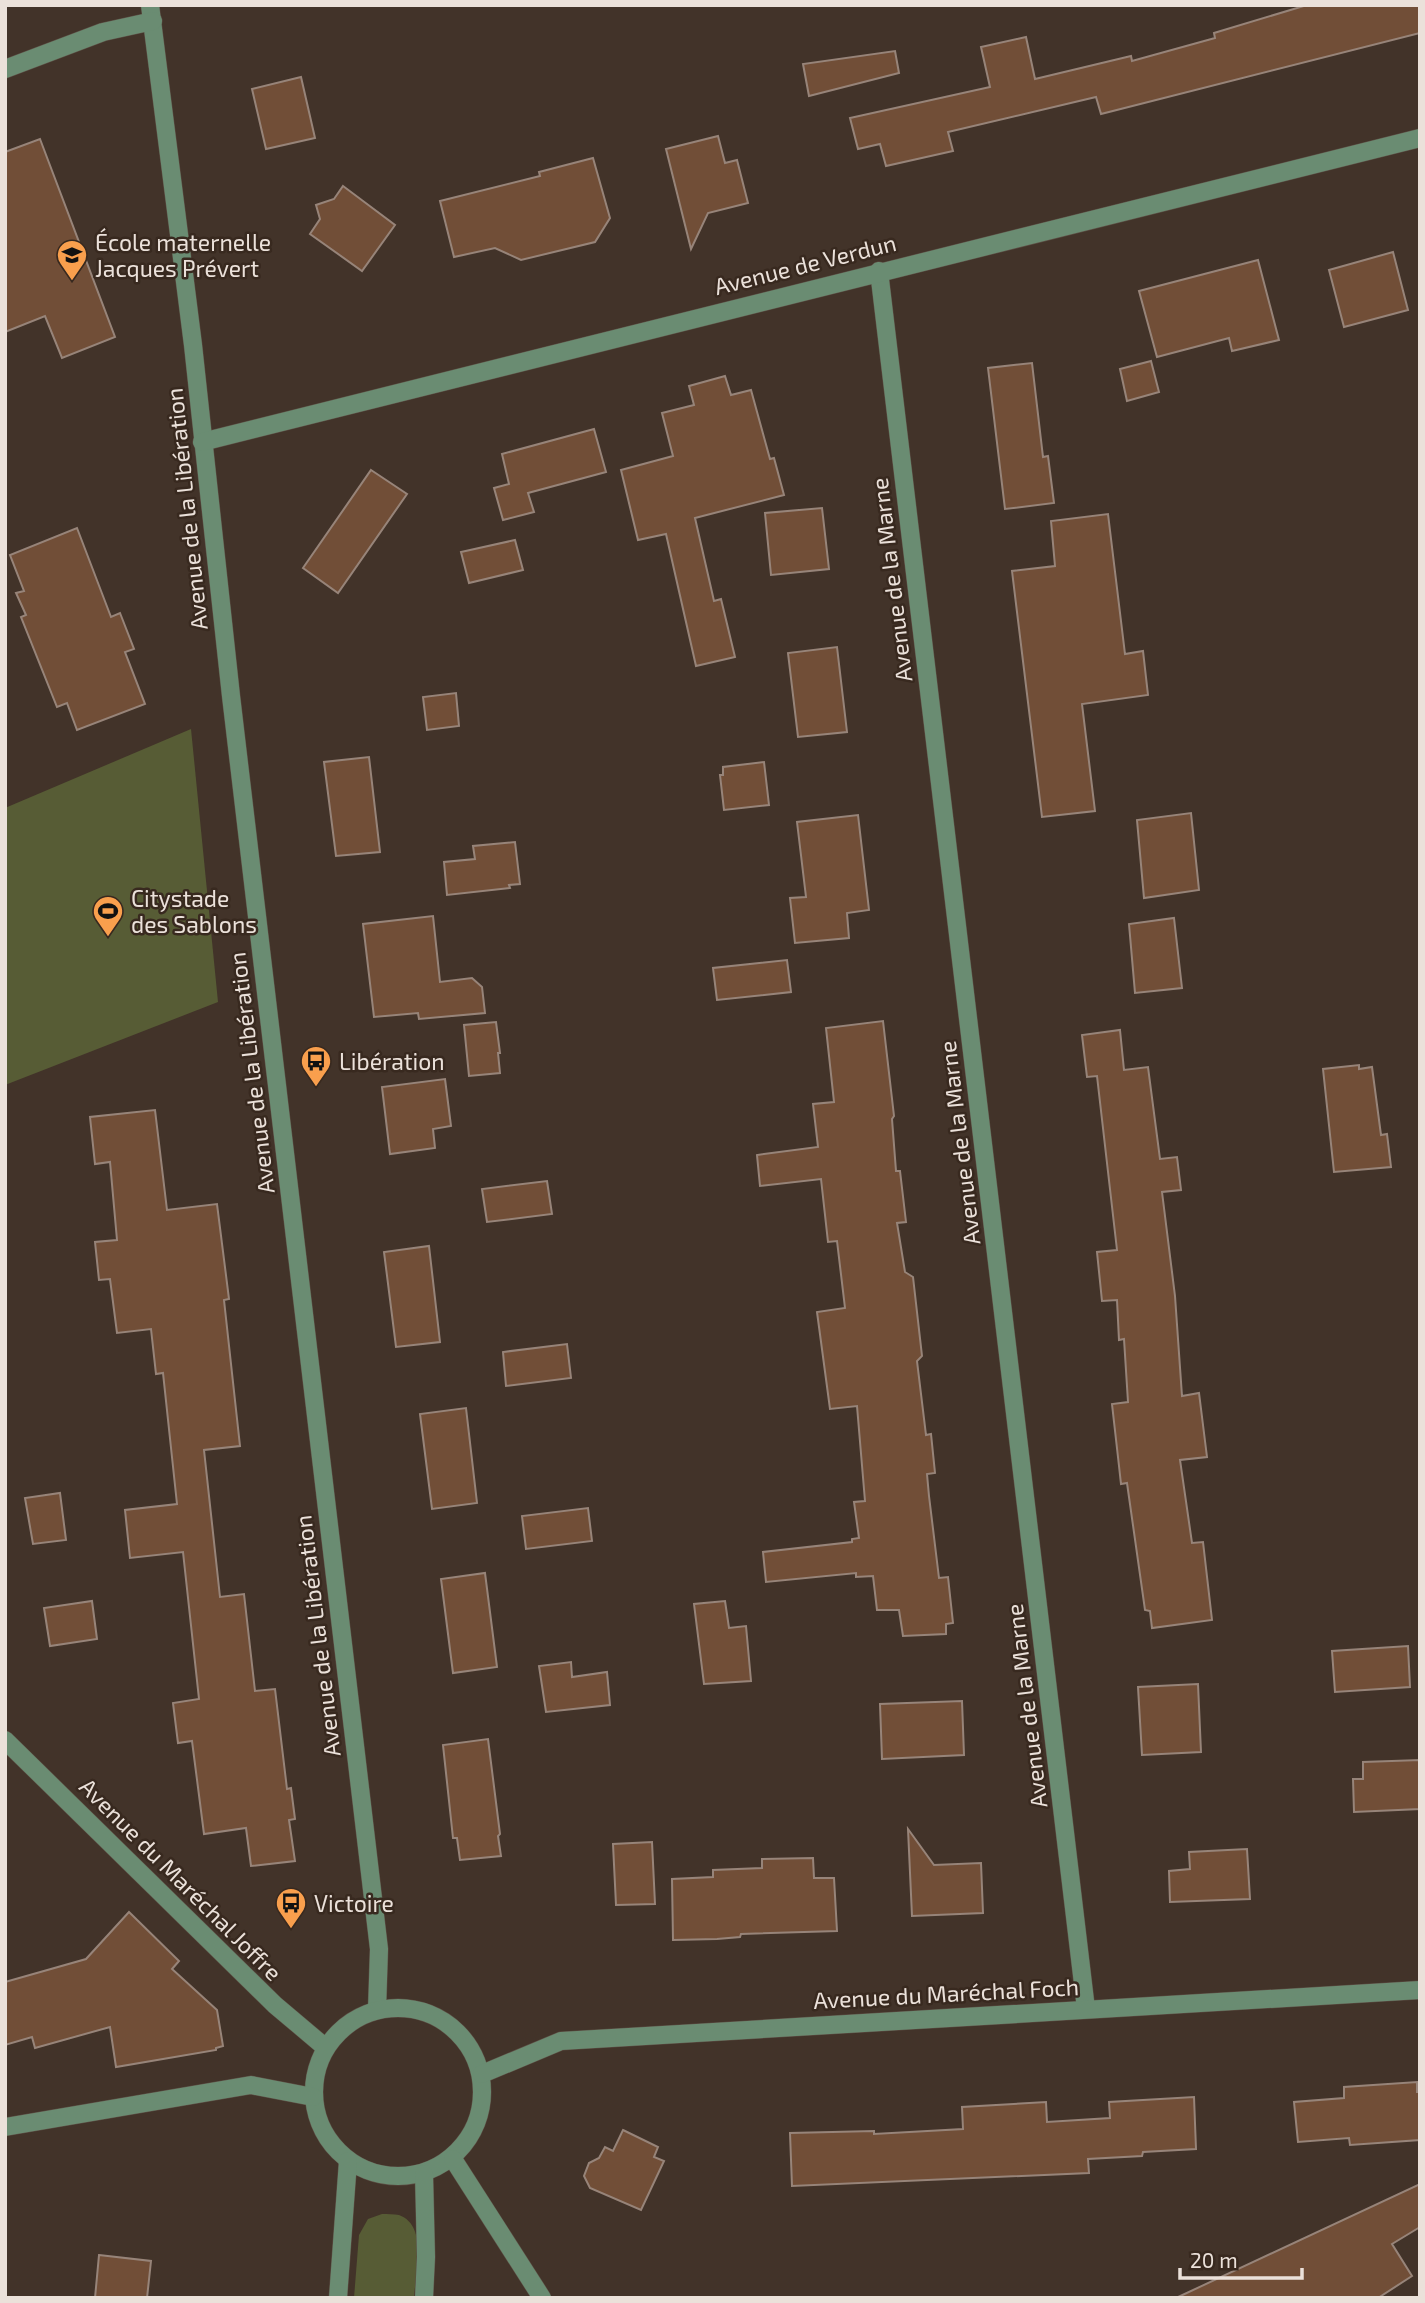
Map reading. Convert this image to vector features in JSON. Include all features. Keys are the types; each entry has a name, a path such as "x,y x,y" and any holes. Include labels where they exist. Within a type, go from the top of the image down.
{"street":[{"path":"5,69 152,13"},
{"name":"Avenue de la Libération","path":"152,13 379,1949 377,2010"},
{"name":"Avenue de Verdun","path":"202,442 1420,138"},
{"name":"Avenue de la Marne","path":"879,271 1086,2009"},
{"name":"Avenue du Maréchal Joffre","path":"5,1740 275,2006 326,2048"},
{"name":"Avenue du Maréchal Foch","path":"482,2074 561,2041 1420,1990"},
{"path":"411,2008 443,2020 468,2043 482,2074 483,2106 473,2135 453,2159 424,2174 384,2177 348,2161 327,2139 317,2119 313,2096 316,2071 326,2048 348,2024 377,2010 411,2008"},
{"path":"5,2127 251,2085 313,2096"},
{"path":"453,2159 542,2298"},
{"path":"338,2298 348,2161"},
{"path":"424,2174 424,2298"}],"green space":[{"name":"Citystade des Sablons","path":"191,729 218,1002 5,1085 5,808"},
{"path":"382,2214 399,2215 414,2229 418,2265 414,2298 354,2298 359,2235 368,2219"}],"building":[{"path":"1307,5 1420,5 1420,33 1101,114 1096,97 948,132 953,151 886,166 880,144 858,149 850,118 990,87 981,47 1026,37 1035,79 1131,56 1132,61 1215,38 1214,33"},
{"path":"895,51 899,73 809,96 803,64"},
{"path":"301,77 315,138 266,149 252,89"},
{"path":"718,136 725,163 737,160 748,203 708,213 691,249 666,149"},
{"path":"40,139 115,337 62,358 45,316 5,332 5,152"},
{"path":"593,158 610,218 595,242 521,260 495,248 454,257 440,201 540,176 539,172"},
{"path":"343,186 395,225 362,271 310,234 320,219 316,205 334,199"},
{"path":"1393,252 1408,310 1344,327 1329,270"},
{"path":"1258,260 1279,340 1232,351 1229,338 1157,357 1139,291"},
{"path":"1151,361 1159,392 1127,401 1120,369"},
{"path":"1032,363 1043,457 1048,456 1054,503 1005,509 988,368"},
{"path":"725,376 731,395 751,390 770,459 774,458 784,495 695,518 714,601 721,599 735,657 696,666 666,534 638,540 621,470 673,456 662,413 694,405 689,386"},
{"path":"594,429 606,472 528,493 534,512 503,520 494,488 509,484 502,454"},
{"path":"371,470 407,494 338,593 303,568"},
{"path":"822,508 829,569 771,575 765,513"},
{"path":"1108,514 1125,654 1143,651 1148,695 1082,704 1095,811 1042,817 1012,571 1055,566 1051,521"},
{"path":"77,528 111,617 120,613 134,649 125,652 145,704 77,730 67,703 57,707 21,617 26,615 16,593 24,591 10,555"},
{"path":"515,540 523,570 469,583 461,552"},
{"path":"837,647 847,732 798,737 788,653"},
{"path":"456,693 459,726 427,730 423,697"},
{"path":"369,757 380,852 336,856 324,762"},
{"path":"764,762 769,805 724,810 720,775 723,775 723,767"},
{"path":"1191,813 1199,890 1144,898 1137,820"},
{"path":"858,815 869,910 847,913 849,938 795,943 790,898 806,897 797,822"},
{"path":"515,842 520,884 509,885 510,888 447,895 444,862 475,859 473,846"},
{"path":"433,916 440,982 472,978 482,987 485,1013 419,1019 418,1013 374,1017 363,924"},
{"path":"1174,918 1182,988 1135,993 1129,924"},
{"path":"787,960 791,992 717,1000 713,968"},
{"path":"883,1021 894,1116 892,1119 896,1171 900,1171 906,1222 897,1223 905,1272 913,1277 922,1356 917,1361 926,1435 931,1434 935,1473 927,1474 929,1496 939,1578 948,1577 953,1623 946,1624 946,1634 903,1636 899,1610 877,1610 873,1576 856,1577 856,1573 766,1582 763,1552 852,1542 852,1539 859,1538 854,1502 865,1501 857,1406 830,1409 817,1312 845,1308 837,1241 828,1242 821,1179 760,1186 757,1155 818,1147 813,1104 834,1102 826,1028"},
{"path":"496,1022 500,1073 469,1076 464,1025"},
{"path":"1120,1030 1124,1070 1148,1067 1160,1159 1177,1157 1181,1190 1162,1192 1175,1296 1182,1396 1199,1393 1207,1457 1180,1460 1192,1543 1203,1542 1212,1620 1152,1628 1150,1611 1145,1610 1127,1483 1121,1484 1112,1404 1128,1402 1124,1339 1119,1340 1117,1300 1102,1301 1097,1252 1117,1250 1097,1076 1087,1077 1082,1035"},
{"path":"1359,1065 1359,1069 1372,1067 1381,1135 1387,1134 1391,1167 1334,1172 1323,1069"},
{"path":"445,1079 451,1126 433,1129 435,1148 390,1154 382,1087"},
{"path":"155,1110 167,1210 217,1204 229,1299 224,1300 240,1446 204,1450 220,1597 244,1594 255,1691 275,1689 287,1789 291,1788 295,1819 289,1820 295,1861 251,1866 246,1828 204,1834 192,1741 178,1743 173,1703 199,1699 183,1552 130,1558 125,1510 177,1504 163,1373 156,1374 151,1329 117,1333 110,1279 99,1280 95,1242 117,1240 110,1162 95,1164 90,1117"},
{"path":"547,1181 552,1214 487,1222 482,1189"},
{"path":"429,1246 440,1342 396,1347 384,1252"},
{"path":"567,1344 571,1378 506,1386 503,1352"},
{"path":"466,1408 477,1503 432,1509 420,1414"},
{"path":"60,1493 66,1540 33,1544 25,1498"},
{"path":"588,1508 592,1541 526,1549 522,1516"},
{"path":"485,1573 497,1667 453,1673 441,1579"},
{"path":"92,1601 97,1639 50,1646 44,1608"},
{"path":"725,1601 729,1628 746,1626 751,1681 704,1684 694,1604"},
{"path":"1408,1646 1410,1687 1335,1692 1332,1651"},
{"path":"571,1662 572,1677 607,1672 610,1705 546,1712 539,1666"},
{"path":"1198,1684 1201,1752 1142,1755 1138,1687"},
{"path":"962,1701 964,1755 882,1759 880,1704"},
{"path":"488,1739 501,1856 460,1860 457,1838 453,1838 443,1745"},
{"path":"1420,1760 1420,1809 1354,1812 1353,1779 1363,1779 1363,1762"},
{"path":"908,1829 934,1865 981,1863 983,1913 912,1916"},
{"path":"652,1842 655,1904 616,1905 613,1844"},
{"path":"1247,1849 1250,1899 1170,1902 1169,1871 1190,1869 1189,1852"},
{"path":"813,1858 814,1878 834,1878 837,1931 741,1934 740,1937 673,1940 672,1879 713,1877 713,1870 762,1868 762,1859"},
{"path":"129,1912 179,1961 172,1969 217,2010 223,2046 216,2050 116,2067 110,2027 35,2048 32,2037 5,2045 5,1982 86,1959"},
{"path":"1417,2082 1417,2092 1420,2092 1420,2140 1350,2145 1349,2138 1298,2142 1294,2102 1344,2098 1344,2087"},
{"path":"1194,2097 1196,2149 1088,2159 1089,2173 792,2186 790,2133 874,2131 874,2134 963,2129 962,2107 1046,2102 1047,2122 1110,2118 1109,2102"},
{"path":"623,2130 658,2147 654,2157 664,2161 641,2210 590,2188 584,2176 589,2163 599,2158 605,2147 613,2151"},
{"path":"1420,2184 1420,2227 1392,2244 1412,2276 1378,2298 1176,2298"},
{"path":"99,2255 151,2261 147,2298 95,2298"}],"place":[{"name":"École maternelle Jacques Prévert","path":"72,282"},
{"name":"Citystade des Sablons","path":"108,938"},
{"name":"Libération","path":"316,1088"},
{"name":"Victoire","path":"291,1930"}]}
